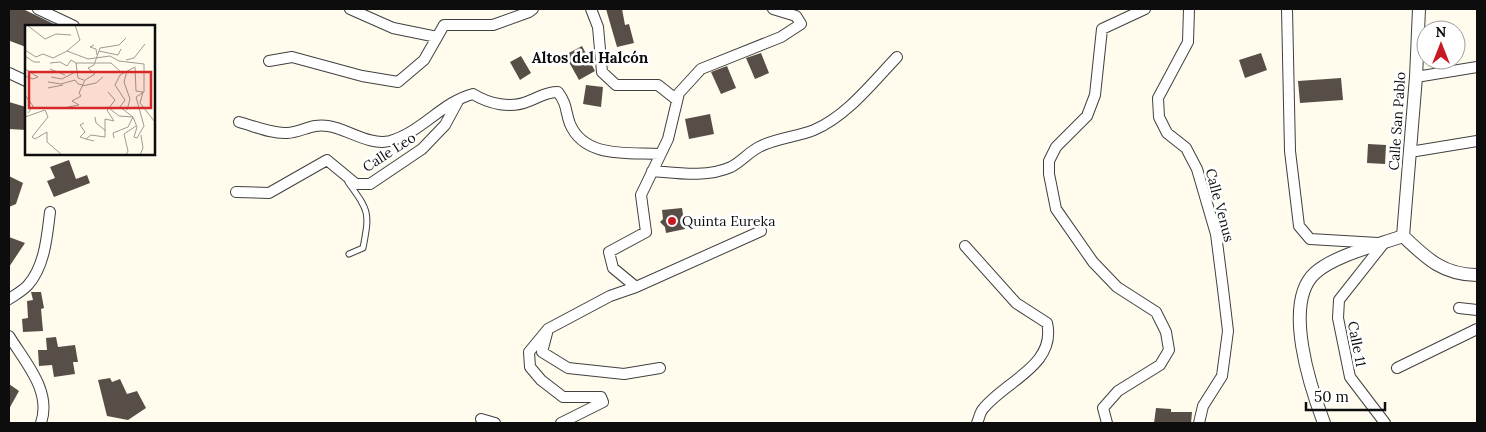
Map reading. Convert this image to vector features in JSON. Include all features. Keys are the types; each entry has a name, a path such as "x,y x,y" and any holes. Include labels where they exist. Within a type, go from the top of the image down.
{"street":[{"path":"38,9 72,25"},
{"path":"350,9 393,28 437,37"},
{"path":"269,61 292,56 362,76 398,82 424,60 444,25 493,25 533,9"},
{"path":"591,9 598,27 602,72 616,85 658,85 677,100"},
{"path":"636,287 613,268 609,252 646,232 641,195 668,139 679,92 701,70 781,37 801,24 796,16 773,9"},
{"name":"Calle Venus","path":"1189,9 1188,42 1158,98 1158,118 1167,133 1186,148 1197,169 1216,234 1228,331 1222,376 1203,406 1198,423"},
{"path":"1287,9 1290,151 1299,226 1310,239 1384,243"},
{"name":"Calle San Pablo","path":"1403,236 1416,77 1419,9"},
{"path":"1107,423 1103,408 1118,391 1160,365 1168,350 1166,332 1156,312 1117,287 1093,262 1056,209 1048,174 1048,161 1056,147 1087,116 1095,95 1102,29 1137,10"},
{"path":"652,172 695,174 717,172 732,166 760,146 814,130 830,121 852,103 897,57"},
{"path":"1416,77 1477,68"},
{"path":"9,73 25,81"},
{"path":"239,122 288,133 310,126 328,126 370,140 389,141 418,129 459,98 473,94 482,100 512,106 529,102 546,92 558,92 566,104 570,124 582,141 592,148 606,151 660,154"},
{"name":"Calle Leo","path":"236,192 268,193 327,160 356,184 370,184 422,150 445,125 459,98"},
{"path":"1410,152 1477,141"},
{"path":"9,299 28,285 40,265 47,238 50,212"},
{"path":"561,423 604,402 601,398 563,397 540,380 530,367 530,352 548,329 610,296 636,287 761,231"},
{"path":"1324,423 1308,374 1301,335 1300,299 1314,274 1348,255 1403,236 1432,263 1465,275 1477,275"},
{"name":"Calle 11","path":"1384,243 1339,300 1338,318 1350,377 1385,423"},
{"path":"965,246 1016,303 1047,323 1050,336 1039,360 982,409 977,423"},
{"path":"1459,308 1477,310"},
{"path":"548,329 542,352 568,368 624,374 660,368"},
{"path":"1398,368 1477,329"},
{"path":"9,336 40,386 45,412 41,423"},
{"path":"480,419 495,423"}],"lane":[{"path":"343,175 365,205 368,220 363,248 349,254"}],"building":[{"path":"9,9 23,9 56,25 25,25 25,47 10,41"},
{"path":"606,9 622,9 625,25 629,24 634,43 617,47"},
{"path":"582,46 595,71 579,80 565,55"},
{"path":"761,53 769,73 755,79 746,58"},
{"path":"1261,53 1267,70 1245,78 1239,60"},
{"path":"521,56 531,73 520,80 510,62"},
{"path":"727,66 736,88 721,94 711,72"},
{"path":"1341,78 1343,100 1300,103 1298,81"},
{"path":"586,85 603,87 601,107 583,104"},
{"path":"9,102 25,107 25,130 9,129"},
{"path":"710,114 714,134 689,139 685,119"},
{"path":"1368,144 1386,145 1385,164 1367,163"},
{"path":"69,160 76,179 87,175 90,183 54,197 47,181 55,178 50,167"},
{"path":"9,176 23,183 16,204 9,207"},
{"name":"Quinta Eureka","path":"682,208 685,229 666,233 665,227 660,222 663,219 662,210"},
{"path":"9,237 25,243 9,267"},
{"path":"31,292 41,292 44,308 41,309 43,331 23,332 22,319 28,318 27,301 33,300"},
{"path":"56,337 58,347 75,345 78,362 73,362 75,374 54,377 52,365 39,366 38,350 47,350 46,338"},
{"path":"110,378 112,382 120,379 127,394 137,391 146,408 128,420 107,416 98,380"},
{"path":"9,384 19,391 9,409"},
{"path":"1156,408 1171,409 1171,412 1192,412 1191,423 1154,423"}],"place":[{"name":"Quinta Eureka","path":"672,221"}],"district":[{"name":"Altos del Halcón","path":"590,57"}]}
